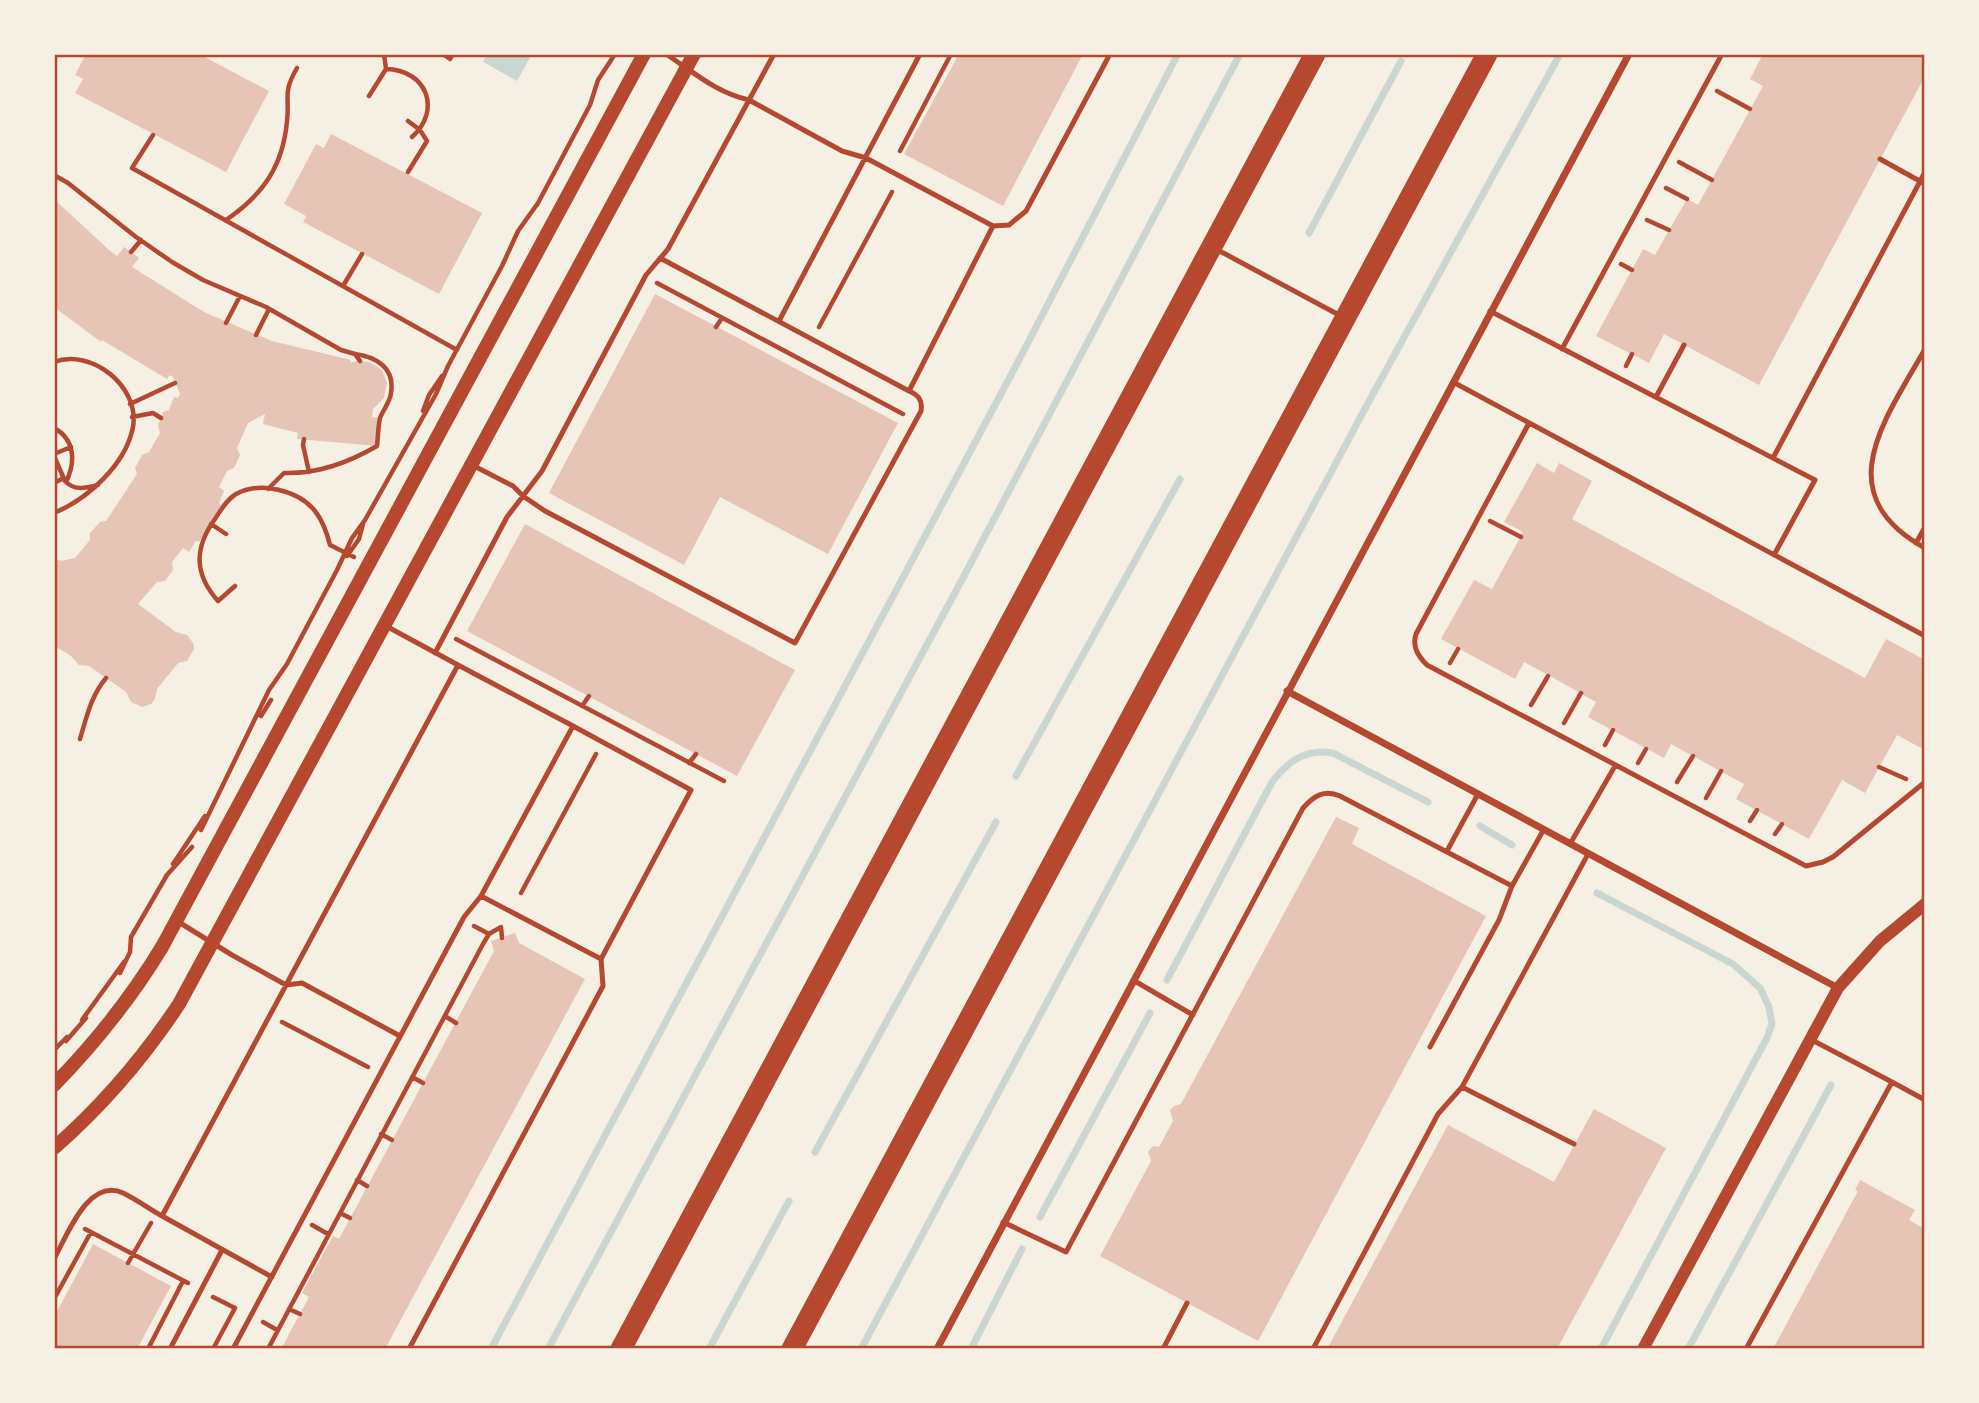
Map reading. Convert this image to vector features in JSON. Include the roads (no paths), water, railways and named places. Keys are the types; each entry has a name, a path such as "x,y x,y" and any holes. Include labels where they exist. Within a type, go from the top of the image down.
{"highway":[{"path":"621,1349 1315,54"},
{"path":"792,1349 1487,54"}],"main road":[{"path":"54,1085 118,1013 177,920 644,54"},
{"path":"54,1148 88,1117 147,1050 179,1004 694,54"}],"street":[{"path":"937,1349 1629,54"},
{"path":"1287,691 1838,988"},
{"path":"1643,1349 1838,988 1880,941 1925,904"}],"lane":[{"path":"666,54 733,97 749,100 842,150 866,158 993,226 1009,225 1026,211 1110,54"},
{"path":"435,653 507,517 542,471 646,275 668,249 774,54"},
{"path":"779,321 920,54"},
{"path":"1562,349 1722,54"},
{"path":"1880,159 1922,182"},
{"path":"1773,458 1925,172"},
{"path":"909,391 993,226"},
{"path":"1212,247 1345,318"},
{"path":"471,465 513,486 545,511 795,643 921,411 920,398 660,258"},
{"path":"1490,312 1815,480 1774,555"},
{"path":"1656,397 1684,345"},
{"path":"1925,349 1887,418 1877,443 1871,471 1877,504 1885,518 1894,529 1925,548"},
{"path":"1452,382 1925,636"},
{"path":"1529,423 1416,634 1416,649 1427,665 1806,866 1833,857 1925,782"},
{"path":"1916,543 1925,527"},
{"path":"385,626 691,790 601,959 603,986 409,1349"},
{"path":"159,1215 458,665"},
{"path":"233,1349 464,916 481,896 573,726"},
{"path":"1570,844 1615,765"},
{"path":"1003,1222 1066,1252 1303,808 1315,797 1331,792 1340,796 1512,886"},
{"path":"1447,851 1478,794"},
{"path":"1430,1047 1499,920 1512,886 1544,829"},
{"path":"1312,1349 1438,1114 1462,1087 1588,854"},
{"path":"481,896 601,959"},
{"path":"177,920 286,985 302,984 400,1036"},
{"path":"1133,980 1193,1015"},
{"path":"1809,1039 1925,1100"},
{"path":"1746,1349 1892,1082"},
{"path":"1462,1087 1574,1144"},
{"path":"54,1258 80,1212 98,1193 107,1190 124,1193 272,1277"},
{"path":"170,1349 222,1250"},
{"path":"1163,1349 1187,1303"}],"waterway":[{"path":"491,1349 1010,377 1178,54"},
{"path":"548,1349 965,574 1240,54"},
{"path":"861,1349 1374,392 1560,54"},
{"path":"1309,233 1401,61"},
{"path":"1016,776 1180,479"},
{"path":"1167,980 1272,782 1291,762 1314,752 1333,753 1428,802"},
{"path":"815,1152 996,822"},
{"path":"1480,826 1512,845"},
{"path":"1597,893 1733,964 1760,988 1769,1007 1772,1024 1601,1349"},
{"path":"1040,1217 1150,1013"},
{"path":"1688,1349 1831,1085"},
{"path":"709,1349 789,1201"},
{"path":"971,1349 1022,1249"}]}
